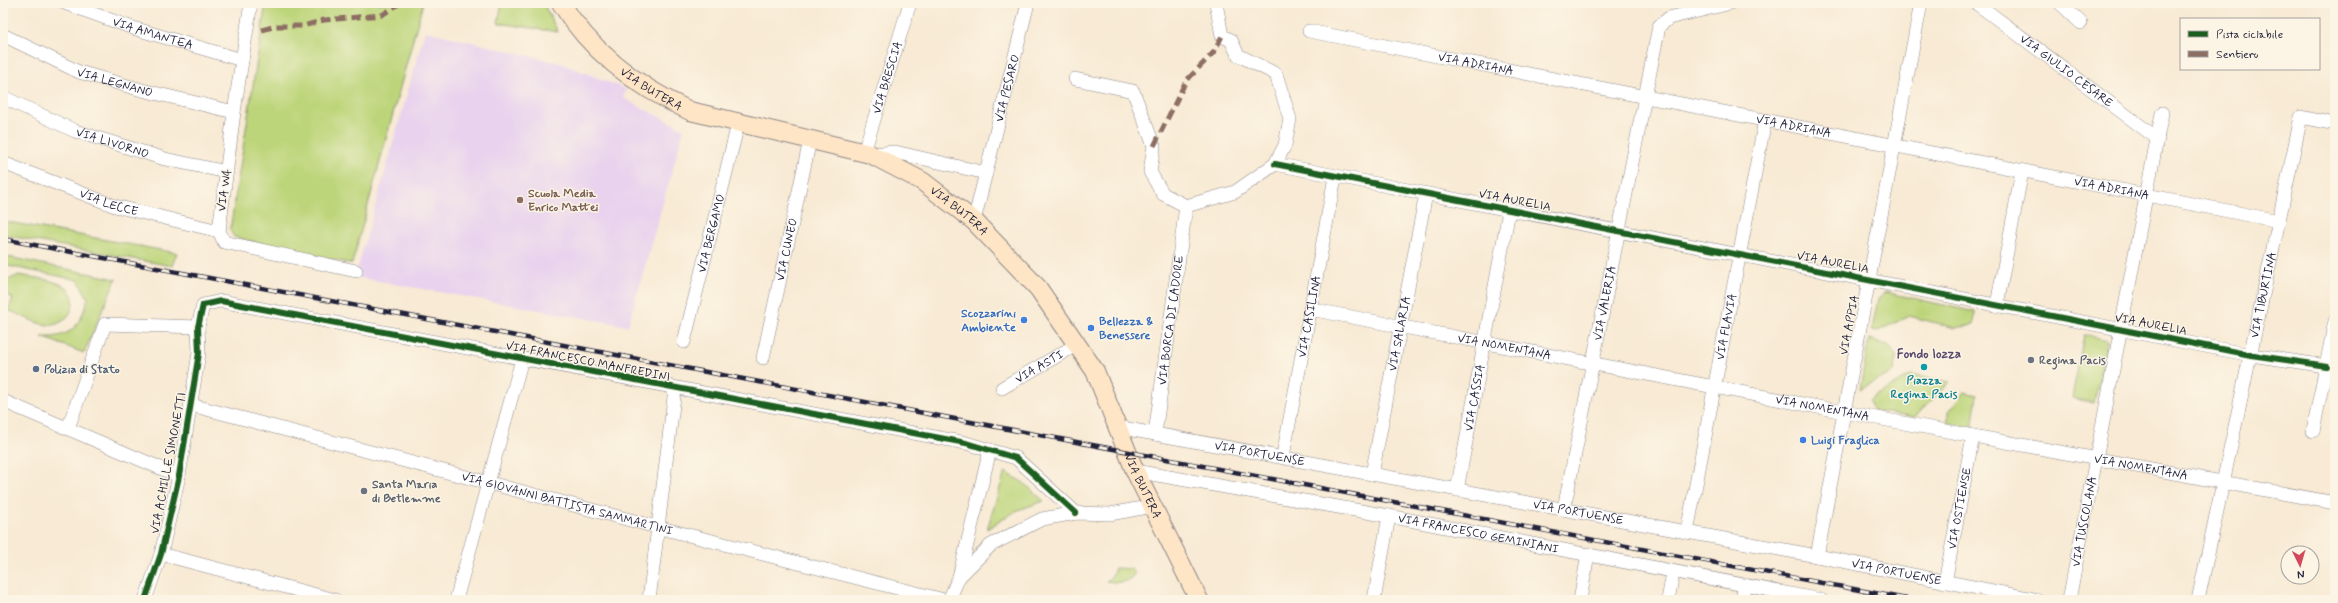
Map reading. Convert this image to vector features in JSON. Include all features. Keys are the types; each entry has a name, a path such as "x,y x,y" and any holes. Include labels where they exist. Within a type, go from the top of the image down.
{"street":[{"name":"VIA AMANTEA","path":"64,3 133,28 242,60"},
{"name":"VIA W4","path":"219,231 234,112 251,3"},
{"name":"VIA BUTERA","path":"561,3 573,23 592,44 618,68 673,103 690,111 738,124 867,153 922,181 974,221 1038,288 1094,371 1135,471 1199,600"},
{"name":"VIA BRESCIA","path":"867,153 910,3"},
{"name":"VIA PESARO","path":"974,221 1028,3"},
{"path":"1075,78 1133,91 1154,146 1150,172 1163,194 1186,206 1235,192 1275,164 1285,145 1290,119 1284,95 1276,74 1238,55 1231,40 1222,36 1216,3"},
{"name":"VIA VALERIA","path":"1564,509 1660,26 1669,18 1731,3"},
{"name":"VIA APPIA","path":"1817,556 1921,3"},
{"name":"VIA GIULIO CESARE","path":"1976,3 2158,139"},
{"path":"2060,3 2080,23"},
{"name":"VIA ADRIANA","path":"1309,31 2279,221"},
{"name":"VIA LEGNANO","path":"3,35 79,72 142,90 234,112"},
{"name":"VIA LIVORNO","path":"3,97 75,131 165,159 227,172"},
{"name":"VIA TUSCOLANA","path":"2069,600 2162,113"},
{"name":"VIA TIBURTINA","path":"2198,600 2301,117 2335,124"},
{"name":"VIA FLAVIA","path":"1687,532 1765,120"},
{"name":"VIA BERGAMO","path":"684,342 738,124"},
{"name":"VIA CUNEO","path":"763,358 810,140"},
{"path":"867,153 895,152 986,173"},
{"name":"VIA LECCE","path":"3,162 115,206 219,231"},
{"name":"VIA AURELIA","path":"1275,164 1335,177 2251,355 2327,366"},
{"path":"1997,305 2022,171"},
{"name":"VIA CASILINA","path":"1282,456 1335,177"},
{"name":"VIA SALARIA","path":"1372,474 1426,194"},
{"name":"VIA BORCA DI CADORE","path":"1155,434 1186,206"},
{"name":"VIA CASSIA","path":"1457,490 1509,211"},
{"path":"219,231 224,242 356,271"},
{"name":"VIA FRANCESCO MANFREDINI","path":"198,327 203,305 221,301 675,389 966,443 1016,458 1076,513"},
{"name":"VIA NOMENTANA","path":"1310,308 1844,412 2335,503"},
{"path":"2313,431 2335,321"},
{"path":"68,428 105,324 198,327"},
{"name":"VIA ACHILLE SIMONETTI","path":"145,600 161,554 179,476 199,353 198,327"},
{"name":"VIA ASTI","path":"1002,388 1076,345"},
{"path":"456,600 487,482 522,359"},
{"path":"649,600 675,389"},
{"path":"3,401 179,476"},
{"name":"VIA GIOVANNI BATTISTA SAMMARTINI","path":"191,405 658,528 944,600"},
{"name":"VIA PORTUENSE","path":"1117,427 1282,456 1457,490 1817,556 2038,600"},
{"name":"VIA OSTIENSE","path":"1945,582 1973,436"},
{"path":"949,600 959,577 990,450"},
{"name":"VIA FRANCESCO GEMINIANI","path":"1135,471 1389,516 1588,554 1673,573 1821,600"},
{"path":"959,577 992,545 1018,529 1042,519 1076,513 1110,514 1153,506"},
{"path":"1374,600 1389,516"},
{"path":"161,554 335,600"},
{"path":"1580,600 1588,554"},
{"path":"1668,600 1673,573"},
{"path":"1742,600 1745,585"}],"shaded area":[{"name":"Scuola Media Enrico Mattei","path":"425,31 560,63 626,89 623,98 684,129 628,326 355,277"}],"green space":[{"path":"266,3 423,3 352,264 234,237 230,230"},
{"path":"502,3 543,3 558,32 498,23"},
{"path":"3,221 177,253 172,266 3,235"},
{"path":"3,256 116,279 84,353 42,337 53,337 68,332 74,328 82,316 88,298 78,280 3,265"},
{"path":"19,275 48,280 64,286 72,296 73,303 69,315 59,323 46,325 35,322 8,310 13,298 3,293 3,282"},
{"path":"1885,292 1975,312 1974,325 1955,328 1909,316 1878,331 1872,330 1878,298"},
{"path":"2084,335 2107,340 2094,403 2072,398"},
{"path":"1869,339 1888,345 1897,357 1894,372 1860,389"},
{"path":"1911,375 1950,382 1915,417 1873,411 1869,400"},
{"path":"1964,392 1977,395 1972,428 1948,423 1948,411"},
{"path":"1005,472 1024,483 1044,501 1018,510 987,529"},
{"path":"1115,568 1131,569 1135,573 1126,581 1106,581 1112,576"}],"railway":[{"path":"3,239 1912,600"}],"marked path":[{"path":"262,30 276,26 303,26 324,20 382,15 400,3"},
{"path":"1154,146 1186,81 1214,52 1222,36"}],"cycle path":[{"path":"1275,164 2251,355 2327,366"},
{"path":"145,600 161,554 179,476 199,353 198,327 203,305 221,301 966,443 1016,458 1076,513"}],"place":[{"name":"Scuola Media Enrico Mattei","path":"520,200"},
{"name":"Scozzarini Ambiente","path":"1024,320"},
{"name":"Bellezza & Benessere","path":"1091,328"},
{"name":"Regina Pacis","path":"2031,360"},
{"name":"Piazza Regina Pacis","path":"1924,367"},
{"name":"Polizia di Stato","path":"36,369"},
{"name":"Luigi Fraglica","path":"1803,440"},
{"name":"Santa Maria di Betlemme","path":"364,491"}],"district":[{"name":"Fondo Iozza","path":"1929,353"}]}
